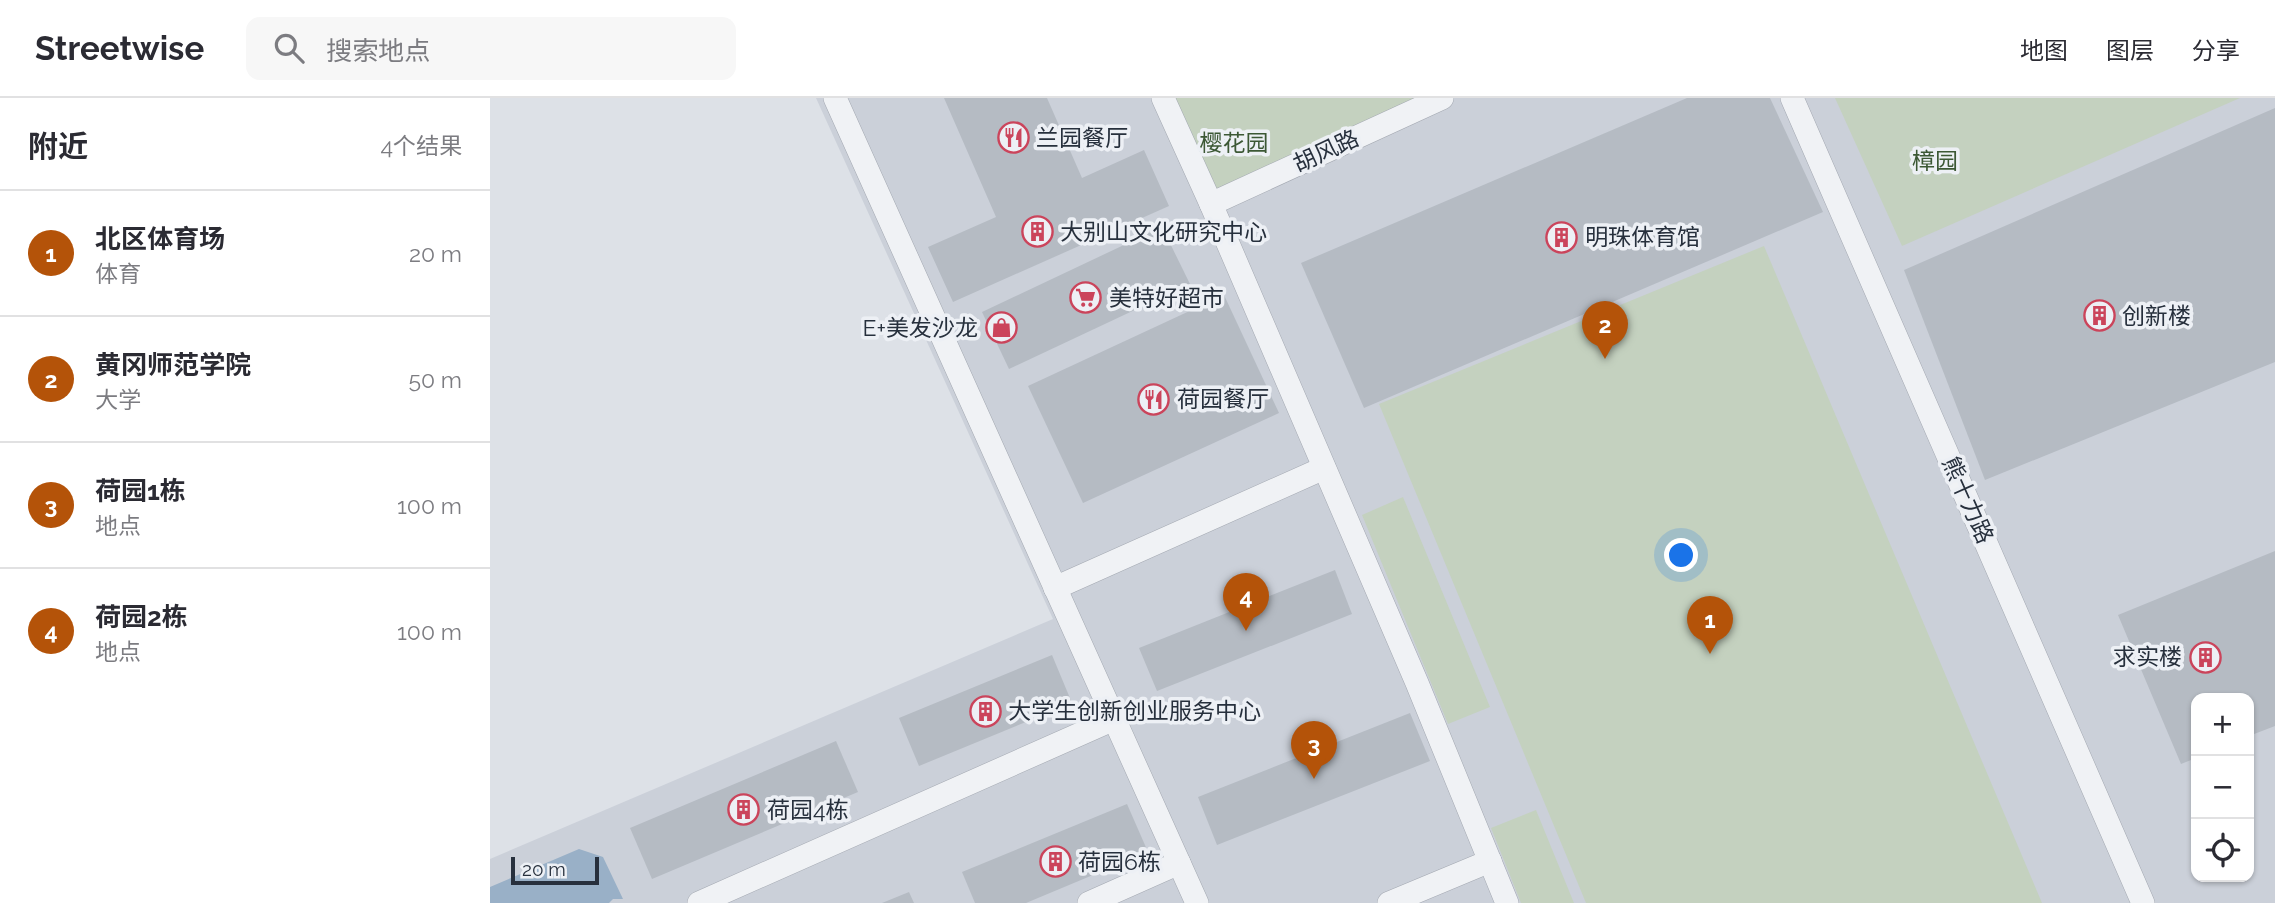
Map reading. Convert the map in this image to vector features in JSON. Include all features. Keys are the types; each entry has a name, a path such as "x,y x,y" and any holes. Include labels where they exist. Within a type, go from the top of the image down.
{"street":[{"path":"835,98 1197,903"},
{"path":"1163,98 1417,683 1507,903"},
{"name":"胡风路","path":"1211,204 1442,98"},
{"name":"熊十力路","path":"1792,98 2143,903"},
{"path":"1055,588 1324,468"},
{"path":"699,903 1114,719"},
{"path":"1389,903 1490,861"},
{"path":"1089,903 1179,863"}],"shaded area":[{"path":"816,98 2275,98 2275,903 490,903 490,859 1053,619"}],"green space":[{"name":"樱花园","path":"1163,98 1442,98 1211,204"},
{"name":"樟园","path":"1835,98 2240,98 1902,246"},
{"path":"1764,246 2042,903 1586,903 1379,404"},
{"path":"1403,497 1490,707 1448,724 1362,515"},
{"path":"1536,810 1574,903 1521,903 1491,828"}],"water":[{"path":"579,849 603,857 623,899 613,899 609,903 490,903 490,887"}],"building":[{"path":"944,98 1047,98 1082,178 1144,150 1169,206 953,302 928,247 996,217"},
{"name":"明珠体育馆","path":"1687,98 1770,98 1823,212 1364,408 1301,263"},
{"name":"创新楼","path":"2275,108 2275,362 1985,480 1904,270"},
{"name":"美特好超市","path":"1162,227 1190,284 1009,369 982,312"},
{"name":"荷园餐厅","path":"1224,295 1279,413 1083,503 1028,386"},
{"name":"求实楼","path":"2275,551 2275,726 2254,734 2254,693 2191,693 2191,760 2181,764 2118,615"},
{"path":"1335,570 1352,614 1157,691 1139,648"},
{"name":"大学生创新创业服务中心","path":"1052,655 1072,703 919,766 899,718"},
{"path":"1410,713 1430,761 1217,845 1198,797"},
{"name":"荷园4栋","path":"836,741 858,792 652,879 630,828"},
{"name":"荷园6栋","path":"1127,804 1148,852 1026,903 975,903 962,872"},
{"path":"909,892 914,903 882,903"}],"place":[{"name":"兰园餐厅","path":"1013,138"},
{"name":"大别山文化研究中心","path":"1037,232"},
{"name":"明珠体育馆","path":"1562,237"},
{"name":"美特好超市","path":"1086,298"},
{"name":"创新楼","path":"2099,316"},
{"name":"E+美发沙龙","path":"1001,328"},
{"name":"黄冈师范学院","path":"1605,359"},
{"name":"荷园餐厅","path":"1154,399"},
{"name":"荷园2栋","path":"1246,631"},
{"name":"北区体育场","path":"1710,654"},
{"name":"求实楼","path":"2205,657"},
{"name":"大学生创新创业服务中心","path":"985,711"},
{"name":"荷园1栋","path":"1314,779"},
{"name":"荷园4栋","path":"744,810"},
{"name":"荷园6栋","path":"1055,862"}]}
